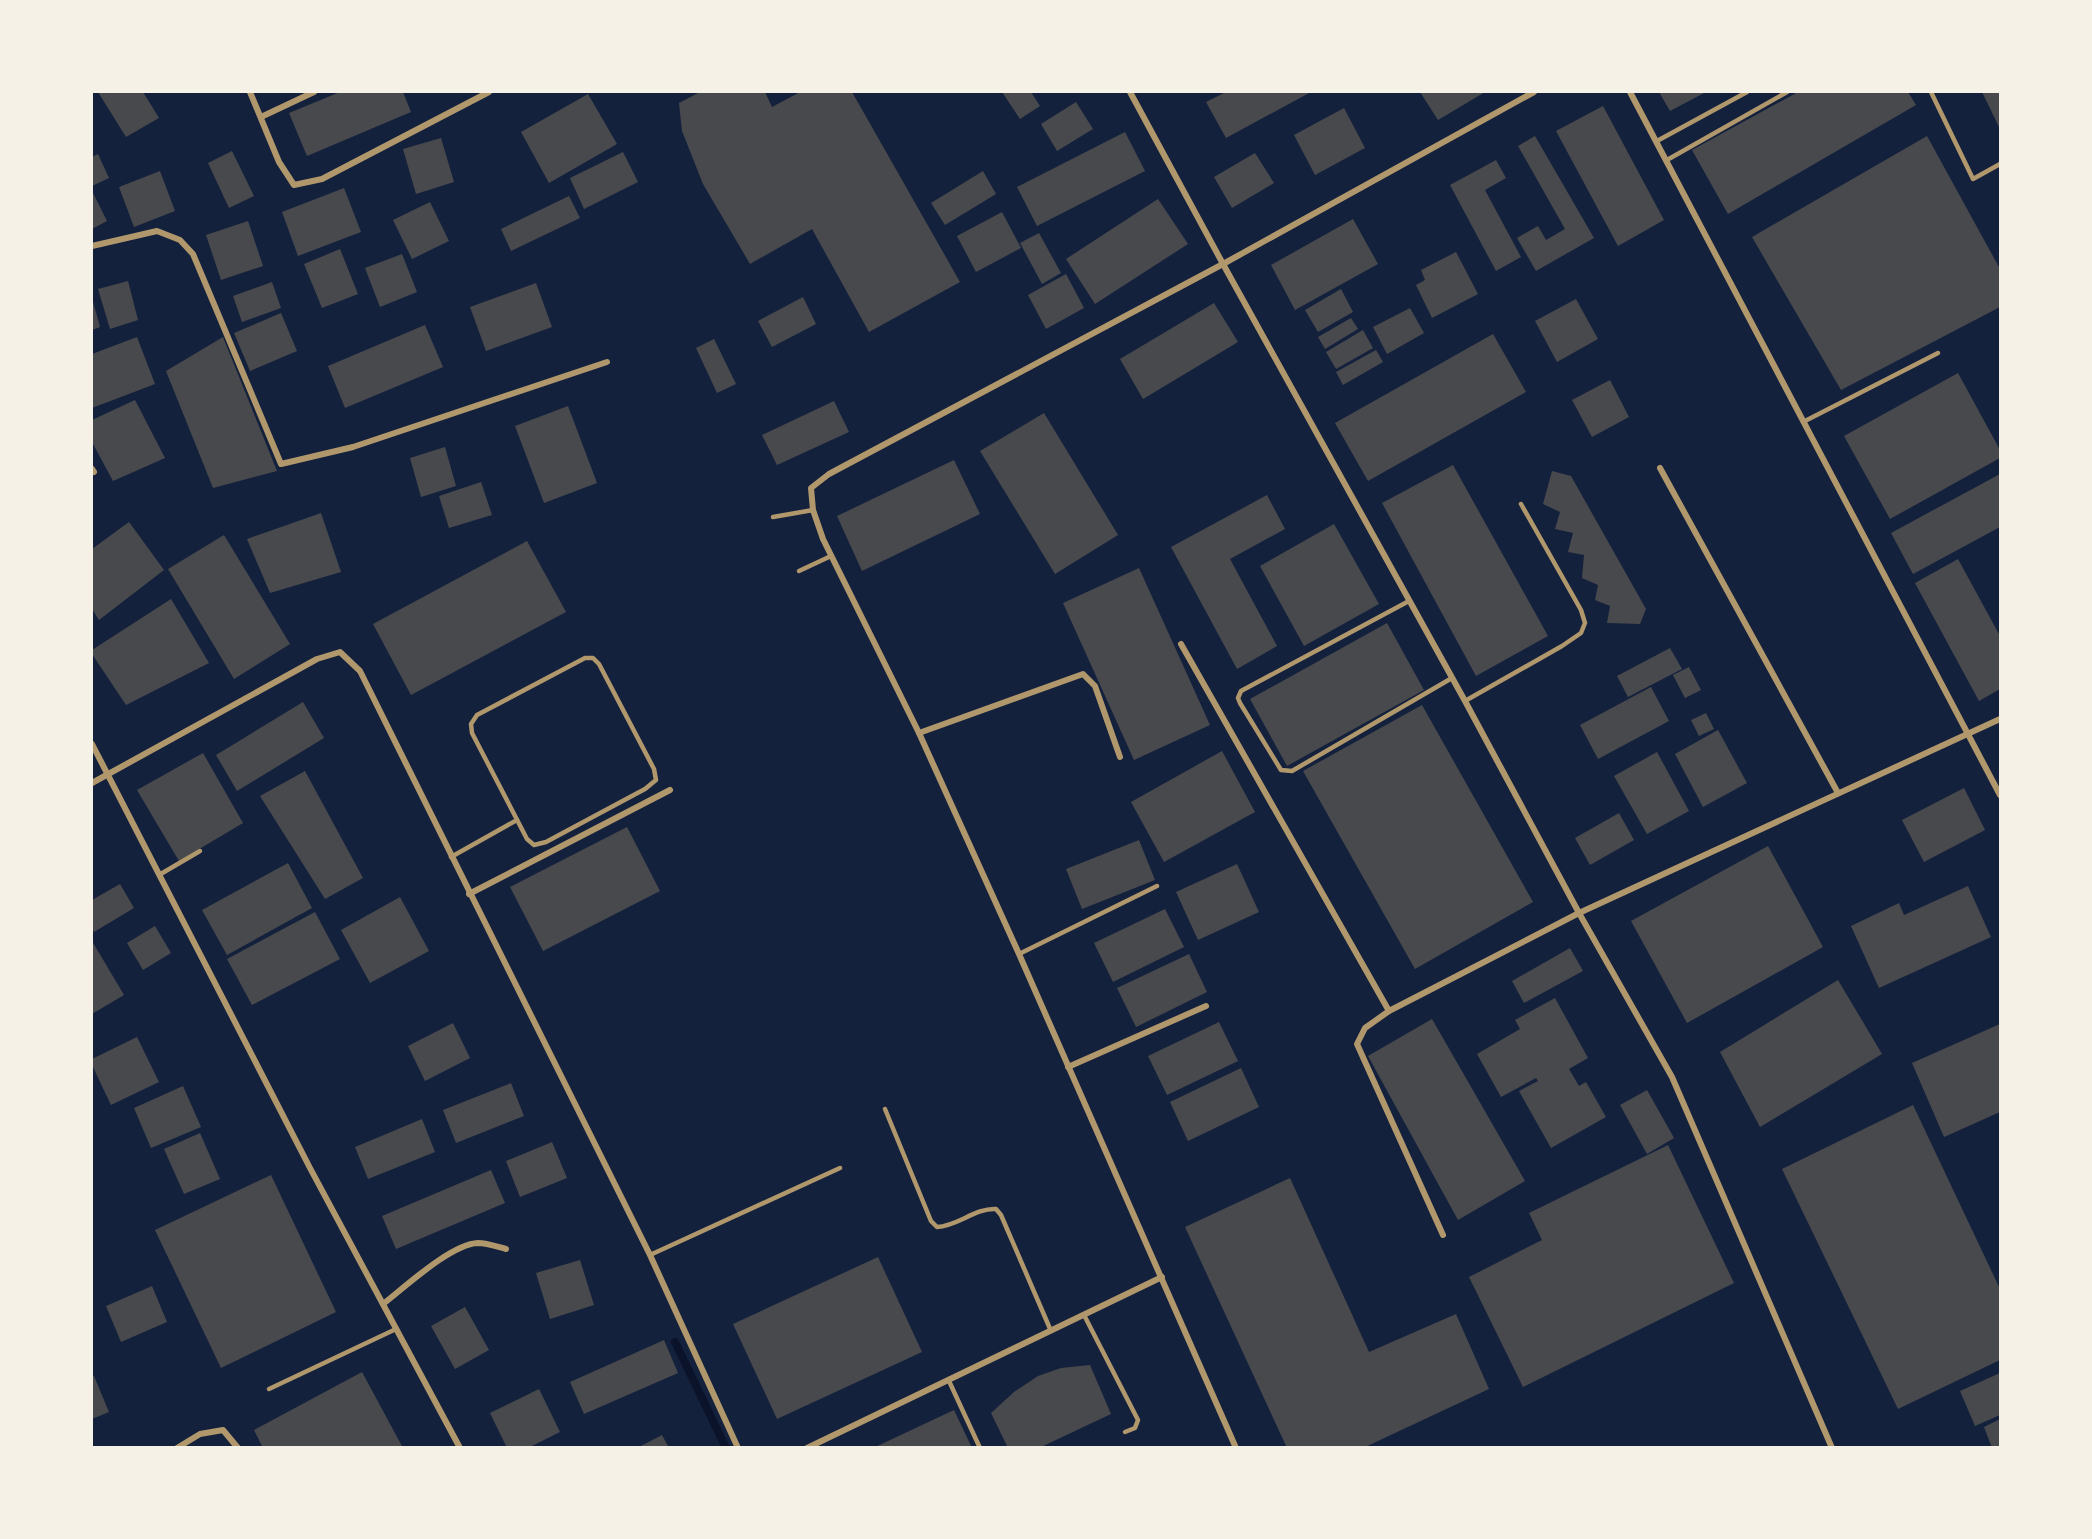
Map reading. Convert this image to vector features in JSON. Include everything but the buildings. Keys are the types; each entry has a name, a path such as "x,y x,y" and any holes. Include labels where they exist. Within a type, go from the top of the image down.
{"street":[{"path":"250,92 279,162 294,185 322,179 489,92"},
{"path":"261,117 314,92"},
{"path":"1130,92 1579,913 1672,1077 1832,1448"},
{"path":"1236,1448 920,733 831,556 813,510 811,489 829,474 1223,264 1534,92"},
{"path":"1630,92 2001,795"},
{"path":"92,246 157,231 180,240 193,254 281,464 353,447 607,362"},
{"path":"1660,468 1838,793"},
{"path":"1180,644 1389,1011"},
{"path":"92,783 317,659 340,652 360,671 650,1256 738,1448"},
{"path":"920,733 1083,674 1095,686 1120,757"},
{"path":"1443,1235 1357,1044 1365,1028 1389,1011 1579,913 2001,719"},
{"path":"92,744 310,1168 460,1448"},
{"path":"469,894 670,790"},
{"path":"1068,1067 1206,1006"},
{"path":"383,1304 459,1248 479,1243 506,1250"},
{"path":"807,1448 1162,1277"},
{"path":"177,1448 200,1434 223,1430 238,1448"}],"lane":[{"path":"1657,141 1747,92"},
{"path":"1667,160 1787,92"},
{"path":"1931,92 1973,179 2001,164"},
{"path":"1805,421 1938,353"},
{"path":"1465,701 1562,646 1581,633 1585,623 1581,610 1521,504"},
{"path":"773,517 813,510"},
{"path":"799,571 831,556"},
{"path":"1409,601 1241,691 1238,698 1240,703 1281,770 1286,772 1292,771 1452,678"},
{"path":"585,658 593,658 600,664 654,769 656,780 645,789 546,842 534,845 527,840 517,820 472,733 471,724 477,715 585,658"},
{"path":"451,857 517,820"},
{"path":"159,875 200,851"},
{"path":"1019,954 1157,886"},
{"path":"885,1109 931,1221 937,1227 945,1227 987,1209 996,1209 1001,1215 1051,1331"},
{"path":"650,1256 840,1168"},
{"path":"1084,1315 1138,1420 1135,1428 1125,1432"},
{"path":"269,1389 396,1329"},
{"path":"949,1381 980,1448"}],"waterway":[{"path":"675,1342 726,1448"}]}
